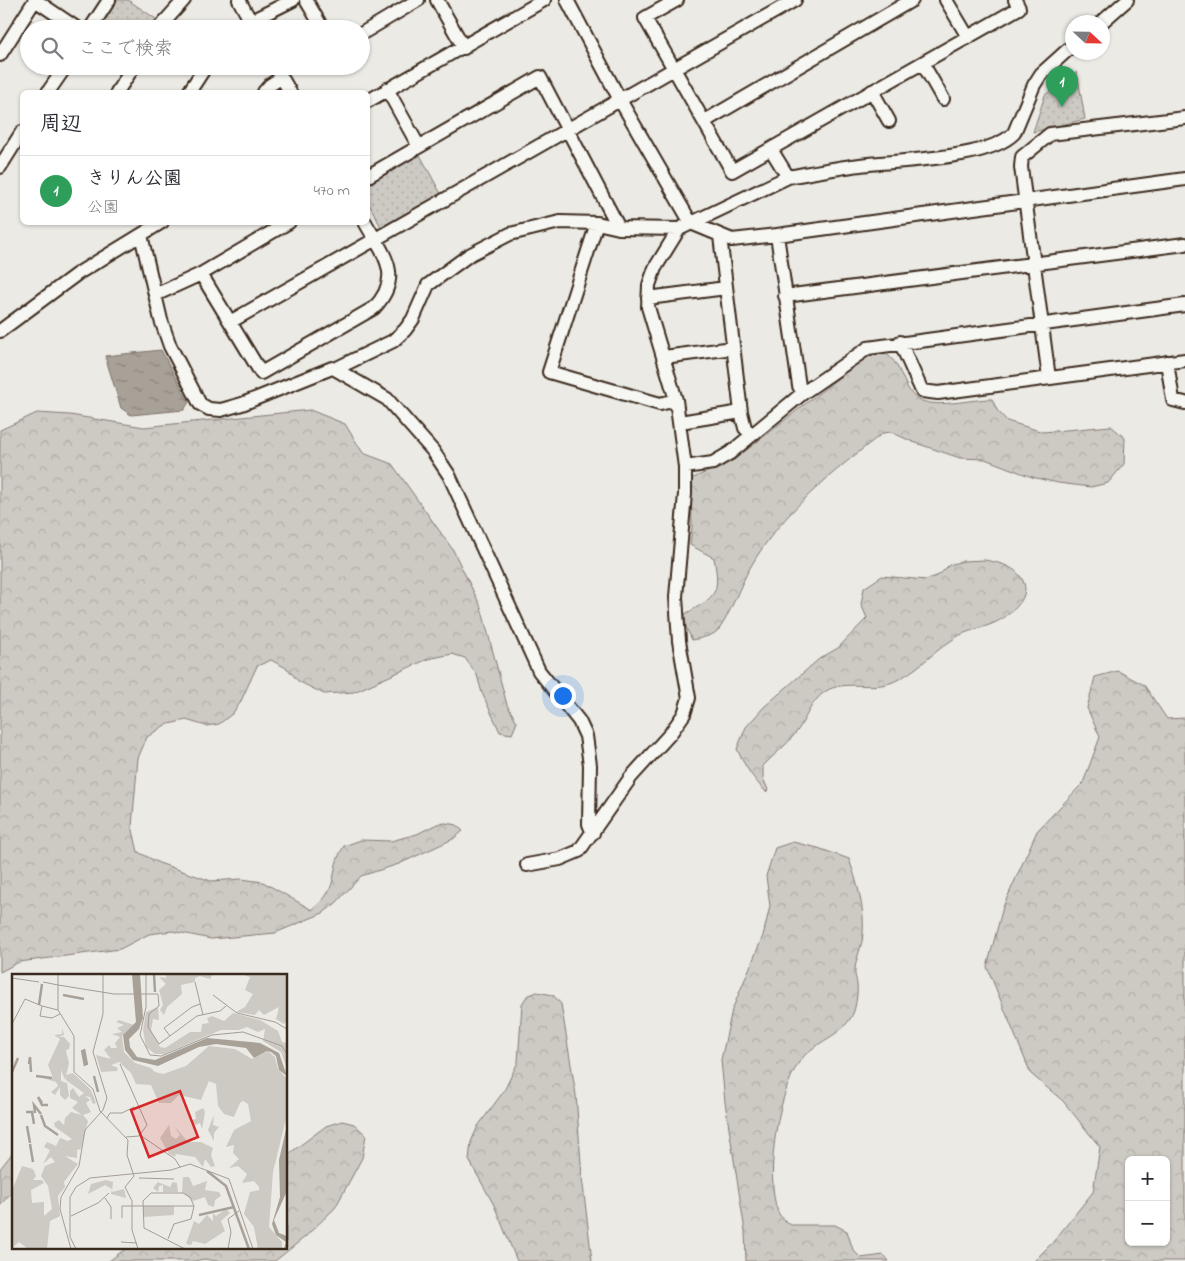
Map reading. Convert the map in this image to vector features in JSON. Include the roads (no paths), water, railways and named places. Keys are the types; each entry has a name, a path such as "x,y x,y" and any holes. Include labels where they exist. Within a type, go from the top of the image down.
{"street":[{"path":"22,20 35,0 65,20"},
{"path":"96,20 109,0"},
{"path":"166,20 184,0"},
{"path":"239,0 247,20"},
{"path":"259,20 293,0"},
{"path":"306,0 318,20"},
{"path":"370,29 418,0"},
{"path":"437,0 464,48"},
{"path":"370,100 464,48 544,0"},
{"path":"567,0 620,100 691,223 732,240 1185,179"},
{"path":"677,0 645,18 732,171 772,151 1019,8 1015,0"},
{"path":"230,322 795,0"},
{"path":"704,121 912,0"},
{"path":"946,0 968,37"},
{"path":"1110,15 1127,0"},
{"path":"0,55 20,24"},
{"path":"527,865 560,859 579,851 631,777 684,714 689,698 679,641 676,597 685,494 685,467 676,400 648,307 649,285 655,268 679,230 788,177 852,166 969,152 994,146 1008,139 1014,133 1034,85 1042,74 1065,53"},
{"path":"923,64 943,99"},
{"path":"49,90 60,75"},
{"path":"118,90 128,75"},
{"path":"190,90 200,75"},
{"path":"280,75 289,90"},
{"path":"370,175 418,145 540,77 620,228"},
{"path":"266,90 281,78"},
{"path":"388,89 418,145"},
{"path":"872,92 889,121"},
{"path":"1049,378 1021,166 1022,158 1046,136 1185,118"},
{"path":"0,167 20,135"},
{"path":"772,151 788,177"},
{"path":"141,235 155,295 170,346 200,404 209,410 221,410 242,404 332,368 335,369 393,341 405,330 412,319 428,285 469,255 510,234 560,222 597,223 620,228 679,230"},
{"path":"597,223 549,372 660,404 676,400"},
{"path":"0,331 77,274 157,225"},
{"path":"155,295 201,274 284,225"},
{"path":"201,274 261,373 374,308 382,300 389,278 390,266 367,225"},
{"path":"777,235 799,386 803,393"},
{"path":"720,236 741,412 746,428 751,434"},
{"path":"785,296 1185,244"},
{"path":"648,298 726,288"},
{"path":"685,467 713,463 730,454 751,434 803,393 868,348 900,342 1185,305"},
{"path":"900,342 922,391 938,393 1185,360"},
{"path":"664,357 733,348"},
{"path":"1167,362 1173,400 1185,403"},
{"path":"335,369 387,399 434,451 449,474 539,671 579,721 586,736 590,765 589,824 593,833"},
{"path":"680,422 741,412"}],"water":[{"path":"161,350 189,402 184,410 131,415 121,408 105,356"}],"place":[{"name":"きりん公園","path":"1062,107"}]}
